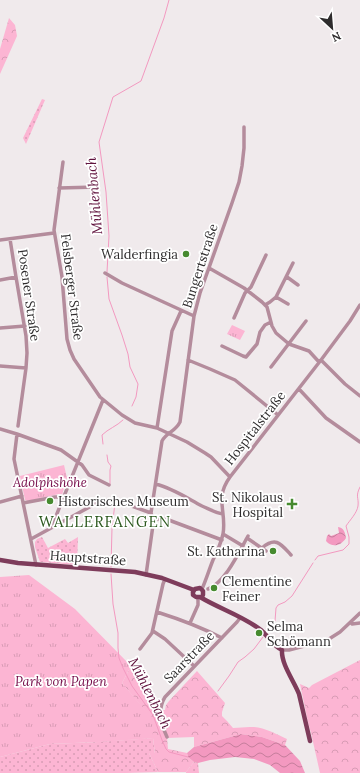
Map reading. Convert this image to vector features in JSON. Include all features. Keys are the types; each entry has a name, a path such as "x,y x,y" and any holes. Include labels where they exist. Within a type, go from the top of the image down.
{"main road":[{"name":"Hauptstraße","path":"0,560 36,565 125,571 165,579 198,593 208,601 253,625 266,634 278,648 282,650"},
{"path":"282,650 283,661 299,694 310,741"}],"street":[{"name":"Bungertstraße","path":"151,513 162,441 176,428 180,422 194,316 208,268 239,182 244,148 244,127"},
{"name":"Felsberger Straße","path":"63,162 54,233 62,277 65,329 71,355 96,392 103,400 122,415 130,421 157,428 187,442 211,457 230,477"},
{"path":"59,188 97,187"},
{"path":"0,240 54,233"},
{"name":"Posener Straße","path":"10,239 27,345 26,368 18,426"},
{"path":"234,318 245,293 251,287 266,255"},
{"path":"265,305 276,297 293,262"},
{"path":"208,268 248,291 265,305 276,333 289,344 309,351 360,396"},
{"path":"107,274 122,283 194,316"},
{"path":"0,280 16,277"},
{"path":"287,277 298,285"},
{"path":"276,297 288,304"},
{"name":"Hospitalstraße","path":"190,623 198,605 198,593 222,540 222,491 230,477 341,334 359,307"},
{"path":"157,428 172,331 181,310"},
{"path":"271,367 306,321"},
{"path":"222,346 246,357 257,344 260,332 268,323 271,322"},
{"path":"0,328 25,326"},
{"path":"188,360 236,380 278,415"},
{"path":"0,366 26,368"},
{"path":"299,389 326,418 360,442"},
{"path":"54,527 54,521 103,400"},
{"path":"0,429 55,447 83,466 88,474 109,485"},
{"path":"17,434 14,456 36,565"},
{"path":"156,484 223,514"},
{"path":"0,501 22,496"},
{"path":"23,503 55,497 64,497"},
{"path":"31,539 95,504 106,500 115,500 151,513 153,519 153,531 146,575"},
{"path":"153,519 166,519 222,540"},
{"path":"223,534 243,546"},
{"path":"208,589 214,586 225,574 248,537 266,551"},
{"path":"262,548 269,542 275,541 291,555"},
{"path":"140,649 151,636 153,631 162,584 165,579"},
{"path":"157,612 190,623 222,638"},
{"path":"282,650 330,639 340,632 360,613"},
{"name":"Saarstraße","path":"167,737 161,722 160,713 161,704 165,697 240,618"},
{"path":"351,622 352,624 360,623"},
{"path":"153,631 165,639 194,666"}],"green space":[{"path":"9,18 15,25 17,36 0,74 0,49"},
{"path":"42,99 45,100 26,144 23,138"},
{"path":"232,325 245,331 240,340 227,334"},
{"name":"Adolphshöhe","path":"64,465 67,478 62,495 59,494 28,501 25,500 20,476"},
{"path":"42,537 48,548 65,539 68,543 78,537 77,565 40,562 35,547 35,542 37,539"},
{"name":"Park von Papen","path":"29,575 75,609 131,666 122,683 152,718 153,738 50,744 0,757 0,577"},
{"path":"360,660 360,773 320,773 300,684 309,688"},
{"path":"131,666 160,710 165,710 169,701 197,671 225,703 222,716 233,728 255,727 264,729 287,739 285,745 262,737 241,734 194,747 194,737 167,738 168,749 187,753 188,757 194,762 186,772 158,772 149,753 155,753 153,738 98,742 147,713 122,683"},
{"path":"153,738 155,754 149,753 158,772 0,773 0,757 50,744"},
{"path":"194,762 198,763 199,773 186,773 186,772"}],"water":[{"path":"338,527 342,528 346,538 342,543 331,545 326,541 327,536 329,534 331,536 339,533"},
{"path":"241,734 262,737 285,745 300,761 305,773 280,773 270,765 254,759 235,757 198,763 194,762 188,757 187,753 194,747"}],"waterway":[{"name":"Mühlenbach","path":"107,272 109,236 106,192 99,142 113,97 141,81 169,0"},
{"name":"Mühlenbach","path":"107,277 109,299 128,354 130,367 138,384 136,397 132,406"},
{"name":"Mühlenbach","path":"103,444 102,435 123,420"},
{"name":"Mühlenbach","path":"107,455 108,462 111,466 110,484"},
{"path":"315,560 318,556 343,550 349,544 346,526 357,509 357,495 360,487"},
{"name":"Mühlenbach","path":"111,567 112,528 115,503"},
{"path":"274,622 276,608 292,596 313,563"},
{"name":"Mühlenbach","path":"111,574 113,604 118,633 119,658 123,668 132,686 153,715 166,749 169,752 188,757"},
{"path":"218,691 238,662 254,649 263,637"}],"place":[{"name":"Walderfingia","path":"186,254"},
{"name":"Historisches Museum","path":"50,501"},
{"name":"St. Nikolaus Hospital","path":"292,504"},
{"name":"St. Katharina","path":"273,551"},
{"name":"Clementine Feiner","path":"214,588"},
{"name":"Selma Schömann","path":"259,633"}],"district":[{"name":"WALLERFANGEN","path":"105,521"}]}
